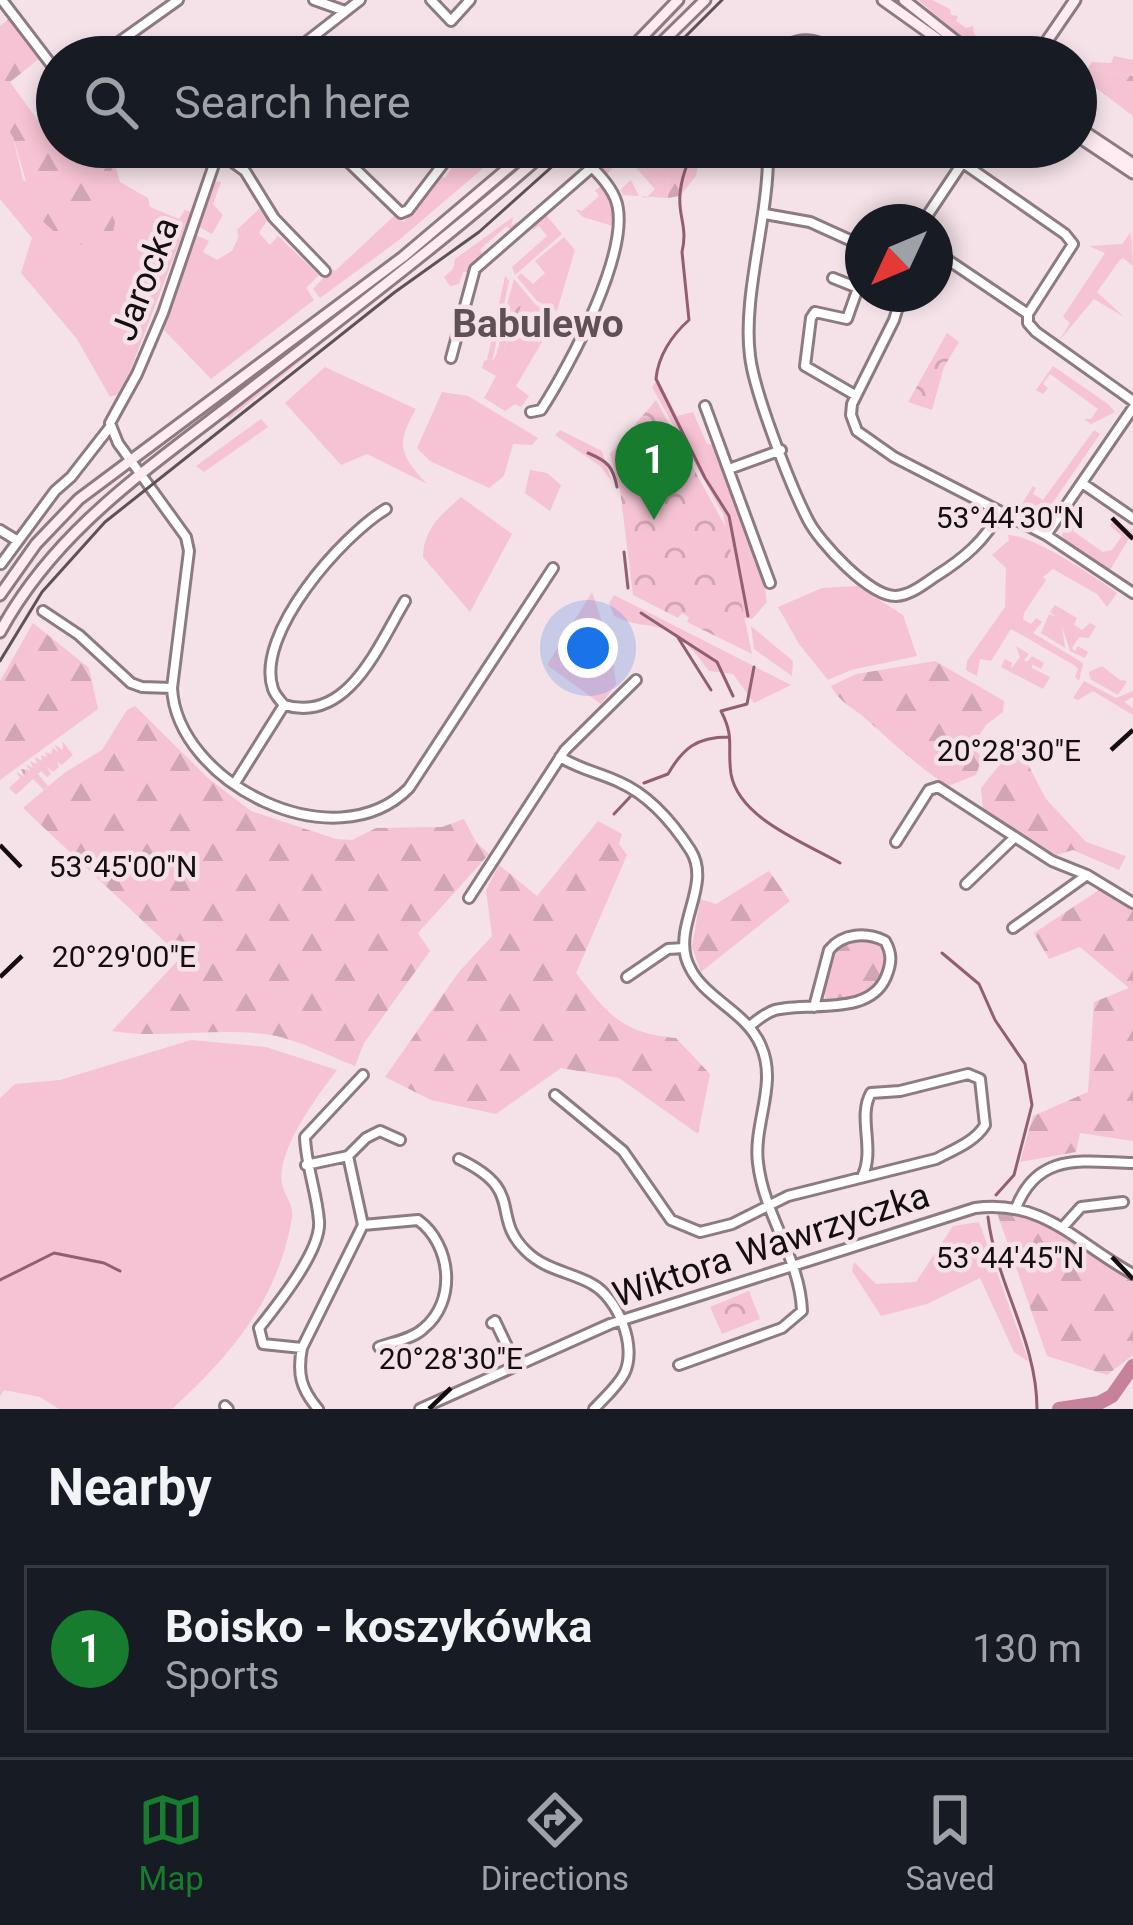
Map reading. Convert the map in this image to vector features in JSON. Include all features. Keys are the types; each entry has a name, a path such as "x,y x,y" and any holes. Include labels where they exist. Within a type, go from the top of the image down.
{"main road":[{"path":"644,36 677,0"},
{"path":"669,36 705,0"},
{"path":"883,0 934,36"},
{"path":"904,0 949,36"},
{"path":"1050,36 1075,0"},
{"path":"1097,139 1133,164"},
{"path":"1097,149 1133,173"},
{"path":"0,595 64,513 431,236 509,168"},
{"path":"0,632 52,553 88,516 451,234 527,168"}],"street":[{"path":"2,0 36,45"},
{"path":"127,36 178,0"},
{"path":"314,0 345,11"},
{"path":"313,36 359,0"},
{"path":"431,0 451,21 470,0"},
{"name":"Jarocka","path":"1,564 110,427 163,313 213,168"},
{"path":"241,168 280,226 325,272"},
{"path":"355,168 401,212 408,210 440,168"},
{"path":"451,358 475,269 592,168 616,201 616,238 588,329 541,410 532,412"},
{"path":"767,168 750,356 781,450 819,537 867,583 892,596 910,593 965,556 1000,512"},
{"path":"935,204 960,168"},
{"path":"970,168 1066,234 1072,244 1028,314 1028,323 1133,404 1046,535"},
{"path":"765,214 810,222 845,238"},
{"path":"953,263 1028,314"},
{"path":"832,278 845,282"},
{"path":"850,312 847,319 815,312 805,366 856,395"},
{"path":"895,312 856,395 851,415 857,431 894,457 1046,535 1133,593"},
{"path":"705,406 770,583"},
{"path":"110,427 185,537 189,551 172,688 174,713 189,738 235,783 265,803 322,819 357,818 401,796 553,568"},
{"path":"729,469 781,450"},
{"path":"1082,483 1133,518"},
{"path":"386,509 318,569 277,640 273,689 284,705 309,711 339,698 371,658 405,601"},
{"path":"0,530 18,541"},
{"path":"43,611 79,635 131,683 172,688"},
{"path":"469,898 560,758 636,680"},
{"path":"235,783 284,705"},
{"path":"560,758 641,793 690,849 698,874 684,948 695,977 751,1025 767,1063 757,1151 767,1204 797,1272 802,1311 794,1321 679,1365"},
{"path":"896,842 929,790 938,787 1052,861 1087,875 1133,903"},
{"path":"966,884 1015,837"},
{"path":"1013,928 1087,875"},
{"path":"751,1025 779,1009 814,1007 855,1002 869,998 880,988 891,962 885,941 863,935 835,943 814,1007"},
{"path":"627,977 668,949 684,948"},
{"path":"555,1095 623,1151 671,1220 681,1227 712,1231 788,1196 936,1159 977,1137 985,1125 980,1079 968,1074 900,1091 871,1093 866,1103 870,1161 862,1177"},
{"path":"302,1348 263,1344 259,1328 312,1252 320,1226 304,1137 363,1075"},
{"path":"306,1166 348,1156 380,1131 400,1140"},
{"path":"318,1409 299,1380 302,1348 364,1225 348,1156"},
{"path":"459,1159 480,1169 502,1192 517,1241 528,1254 602,1290 620,1321 628,1361 618,1383 594,1409"},
{"path":"1133,1163 1054,1164 1027,1186 1016,1208 1063,1227 1133,1274"},
{"path":"1063,1227 1081,1207 1123,1202"},
{"name":"Wiktora Wawrzyczka","path":"420,1409 620,1321 975,1208 1016,1208"},
{"path":"364,1225 418,1220 440,1243 446,1265 446,1286 435,1316 422,1330 379,1347"},
{"path":"492,1323 495,1321 516,1365"}],"green space":[{"path":"918,0 932,0 950,9 966,28 973,26 976,36 961,36"},
{"path":"10,18 36,53 36,61 10,82 36,118 36,168 113,168 100,188 115,222 113,233 80,245 59,236 36,215 13,137 0,118 0,26"},
{"path":"1114,56 1133,60 1133,76 1097,70 1097,62 1111,63"},
{"path":"1097,70 1133,76 1133,116 1097,89"},
{"path":"0,118 13,137 23,180 114,222 99,188 116,168 120,182 148,198 150,207 179,219 185,210 191,212 118,394 110,397 77,339 21,273 32,238 0,199"},
{"path":"451,168 483,168 399,240 320,298 313,289 332,269 394,216 404,222 439,175 445,178"},
{"path":"636,168 661,168 667,175 668,198 647,197 655,189"},
{"path":"661,168 697,168 680,196 668,198 667,175"},
{"path":"631,180 639,196 623,195 620,190"},
{"path":"213,181 221,182 213,204 223,215 212,234 199,227"},
{"path":"602,186 613,206 613,226 583,217 575,209 582,211 599,196 595,190"},
{"path":"260,208 268,219 259,233 270,245 278,236 319,275 306,288 314,300 211,379 164,330 196,235 209,241 203,252 217,260 232,251 237,230"},
{"path":"546,215 562,234 515,275 512,267 547,236 539,226 531,228"},
{"path":"513,217 511,226 519,224 512,231 507,226 480,249 483,256 470,272 463,272 459,284 450,286 444,277 455,259"},
{"path":"1131,232 1133,266 1123,258 1097,292 1124,317 1094,299 1059,341 1070,323 1063,317 1105,253 1089,246 1122,244"},
{"path":"564,237 575,250 557,311 537,301 517,277 521,273 533,284 545,273 535,261"},
{"path":"505,276 509,281 492,362 497,353 504,353 509,331 515,332 521,305 508,301 514,279 536,305 556,318 516,386 529,396 521,407 515,404 505,411 484,398 496,376 482,368"},
{"path":"508,301 521,305 504,354 497,353"},
{"path":"350,316 355,317 229,419 225,415"},
{"path":"947,333 959,342 944,367 932,410 908,402"},
{"path":"1053,366 1115,412 1091,424 1084,419 1091,419 1098,409 1050,374 1043,394 1036,390"},
{"path":"325,367 416,409 405,432 404,449 427,484 367,454 341,465 285,403"},
{"path":"658,379 677,416 693,412 707,444 713,445 765,587 767,602 752,619 744,618 723,514 652,387"},
{"path":"442,392 468,396 538,438 532,445 513,444 504,476 489,488 430,461 417,448"},
{"path":"656,400 726,528 752,654 687,622 689,617 682,613 678,618 633,595 620,490 610,454"},
{"path":"261,419 268,427 204,472 196,466"},
{"path":"560,430 602,451 611,480 600,466 555,435"},
{"path":"1094,430 1100,434 1045,514 1020,507 1033,486 1033,494 1043,500"},
{"path":"530,470 547,473 561,485 550,511 525,493"},
{"path":"461,497 512,534 470,612 423,557 430,530"},
{"path":"1076,513 1083,516 1073,531 1103,552 1112,550 1122,536 1110,526 1114,520 1133,532 1110,570 1063,539"},
{"path":"1008,535 1048,549 1117,593 1107,607 1097,594 1053,569 1043,577 1046,580 1024,613 1023,619 1031,624 1036,618 1042,622 1033,633 1083,663 1079,681 1074,665 1011,629 991,661 980,659 977,676 966,670 967,661 1005,607 1006,568 992,555 1009,540"},
{"path":"857,586 903,615 917,656 851,670 828,680 778,607 822,588"},
{"path":"592,592 612,652 616,684 601,704 547,665"},
{"path":"614,595 791,685 754,703 733,674 709,671 671,632 614,616 609,603"},
{"path":"1055,605 1077,618 1074,625 1082,630 1090,623 1096,626 1089,638 1079,637 1072,648 1088,652 1085,658 1070,651 1062,626 1065,648 1041,633 1049,614 1056,617 1050,612"},
{"path":"33,623 89,668 98,709 0,780 0,681"},
{"path":"751,626 793,661 792,676 754,649"},
{"path":"1016,646 1029,654 1027,662 1032,656 1044,663 1041,669 1032,664 1050,677 1043,689 1001,667 1005,659 1012,663 1011,669 1020,657"},
{"path":"935,661 1004,701 1003,712 986,725 972,746 982,758 976,775 948,786 831,686 856,674"},
{"path":"1102,666 1127,681 1118,695 1090,679 1089,672"},
{"path":"1084,681 1116,698 1133,691 1133,697 1124,702 1133,708 1133,715 1093,691 1073,698"},
{"path":"135,706 209,779 251,811 352,840 376,828 442,827 464,819 476,842 489,854 418,933 430,951 364,1043 355,1066 265,1034 112,1031 181,957 23,808 64,773 102,750 127,710"},
{"path":"62,741 73,755 62,765 57,762 59,767 53,772 47,767 51,774 47,777 41,771 38,774 48,786 44,790 33,779 16,795 9,788 20,778 16,772 24,776 21,769 30,770 25,764 33,768 30,761 37,764 35,757 42,761 41,755 47,757 45,752 51,754 53,747 59,754 55,745 63,750"},
{"path":"1017,743 1046,799 1086,842 1126,856 1119,870 1073,850 1053,856 983,809 981,788"},
{"path":"598,821 622,834 619,844 627,855 576,973 618,1019 642,1032 676,1038 710,1074 698,1134 619,1078 561,1068 496,1114 431,1100 385,1077 458,973 492,936 486,890 499,865 537,896"},
{"path":"769,871 790,901 701,972 692,947 700,899 716,904"},
{"path":"1099,890 1133,910 1133,1141 1080,1133 1076,1152 1020,1162 1033,1116 1088,1092 1094,1002 1129,988 1080,947 1049,959 1034,933"},
{"path":"858,939 874,940 884,949 886,966 874,990 848,1000 825,998 825,978 834,953"},
{"path":"191,1040 266,1047 337,1070 285,1155 282,1184 292,1218 276,1275 263,1300 214,1368 172,1409 59,1409 40,1397 4,1390 0,1396 0,1098 15,1084 60,1080"},
{"path":"996,1210 1051,1226 1133,1279 1133,1355 1107,1375 1047,1356"},
{"path":"979,1222 1029,1362 1014,1352 980,1278 927,1304 881,1316 852,1271 854,1262 876,1284 916,1282 953,1226"},
{"path":"749,1291 760,1319 722,1334 710,1307"}],"waterway":[{"path":"686,168 680,202 689,320 667,347 656,379 729,516 748,616"},
{"path":"588,453 608,465 617,487"},
{"path":"624,552 628,588"},
{"path":"641,613 717,662 733,696"},
{"path":"677,636 711,690"},
{"path":"754,667 747,704 721,711 737,790 760,817 840,863"},
{"path":"644,783 668,774 692,746 728,737"},
{"path":"614,814 630,797"},
{"path":"942,953 979,984 995,1020 1025,1064 1032,1105 1014,1175 996,1195"},
{"path":"988,1217 1030,1359 1037,1409"},
{"path":"0,1280 54,1253 120,1271"},
{"path":"1059,1409 1099,1403 1112,1396 1133,1366"}],"tram line":[{"path":"686,36 722,0"},
{"path":"0,661 42,592 105,522 395,292 479,232 551,168"}],"place":[{"name":"Boisko - koszykówka","path":"654,520"}],"district":[{"name":"Babulewo","path":"538,324"}]}
